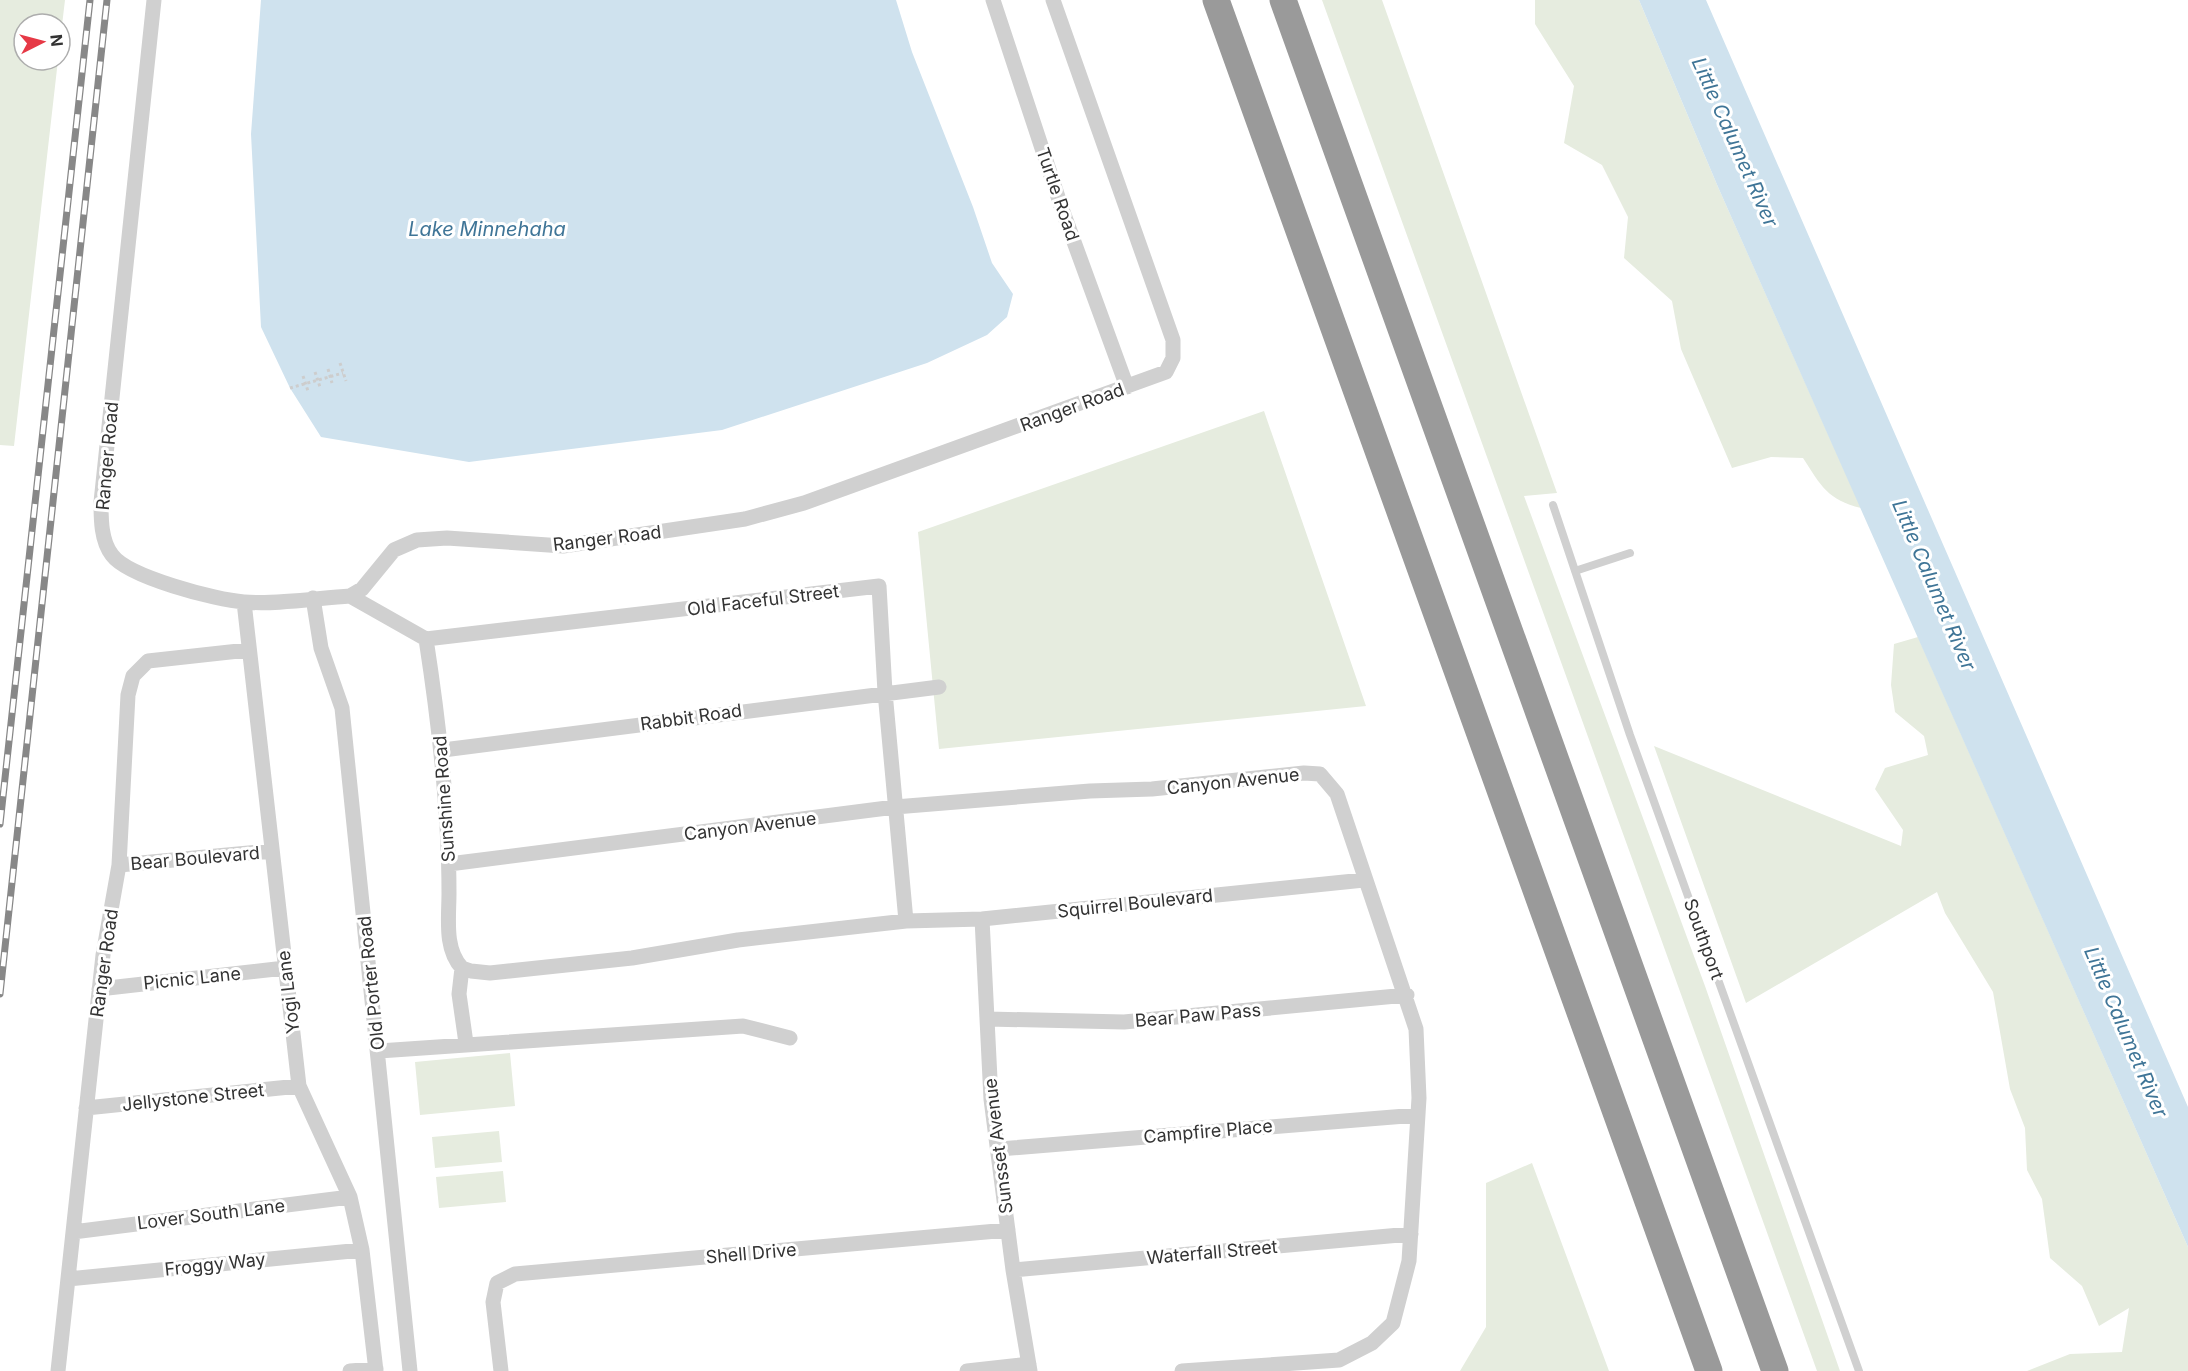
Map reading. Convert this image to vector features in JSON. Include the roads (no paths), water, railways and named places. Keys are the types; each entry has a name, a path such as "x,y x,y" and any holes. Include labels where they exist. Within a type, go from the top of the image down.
{"highway":[{"path":"1216,0 1709,1371"},
{"path":"1283,0 1775,1371"}],"street":[{"name":"Ranger Road","path":"154,0 101,502 102,525 111,554 132,569 161,582 244,602 350,596 373,577 394,550 417,540 447,538 563,546 745,519 804,503 1166,372 1173,358 1173,340 1053,0"},
{"name":"Turtle Road","path":"993,0 1062,209 1127,387"},
{"name":"Old Faceful Street","path":"426,639 879,586 885,692 906,921"},
{"path":"350,596 426,639"},
{"name":"Old Porter Road","path":"313,598 321,648 342,708 379,1051 410,1371"},
{"name":"Yogi Lane","path":"244,602 299,1086 350,1197 362,1250 376,1370"},
{"name":"Sunshine Road","path":"426,639 443,750 449,864 449,933 454,955 462,968 459,994 466,1043"},
{"name":"Ranger Road","path":"58,1371 99,989 119,865 128,695 133,676 148,661 248,650"},
{"name":"Rabbit Road","path":"443,750 885,692 939,687"},
{"name":"Canyon Avenue","path":"449,864 895,807 1078,792 1152,789 1313,773 1326,779 1337,794 1364,880 1407,995 1416,1029 1418,1114 1409,1261 1392,1323 1372,1342 1339,1360 1241,1370 1182,1371"},
{"name":"Bear Boulevard","path":"119,865 271,851"},
{"name":"Squirrel Boulevard","path":"906,921 982,919 1364,880"},
{"name":"Sunsset Avenue","path":"982,919 991,1100 1013,1270 1030,1367"},
{"path":"462,968 480,973 514,970 906,921"},
{"name":"Picnic Lane","path":"99,989 285,968"},
{"name":"Bear Paw Pass","path":"988,1019 1124,1022 1407,995"},
{"path":"379,1051 466,1043 743,1026 790,1038"},
{"name":"Jellystone Street","path":"86,1108 299,1086"},
{"name":"Campfire Place","path":"999,1149 1418,1114"},
{"name":"Lover South Lane","path":"73,1232 350,1197"},
{"name":"Shell Drive","path":"501,1371 493,1302 497,1283 515,1274 1008,1230"},
{"name":"Waterfall Street","path":"1013,1270 1410,1234"},
{"name":"Froggy Way","path":"68,1279 362,1250"},
{"path":"967,1371 1030,1367"},
{"path":"350,1371 376,1370"}],"lane":[{"name":"Southport","path":"1553,505 1630,735 1859,1371"},
{"path":"1575,571 1630,553"}],"water":[{"name":"Lake Minnehaha","path":"261,0 896,0 912,52 973,207 992,263 1013,294 1007,317 987,335 927,363 722,430 469,462 321,437 290,388 261,327 251,134"},
{"name":"Little Calumet River","path":"1639,0 1706,0 2188,1107 2188,1247 1718,187"}],"railway":[{"path":"0,824 90,0"},
{"path":"0,994 107,0"}]}
